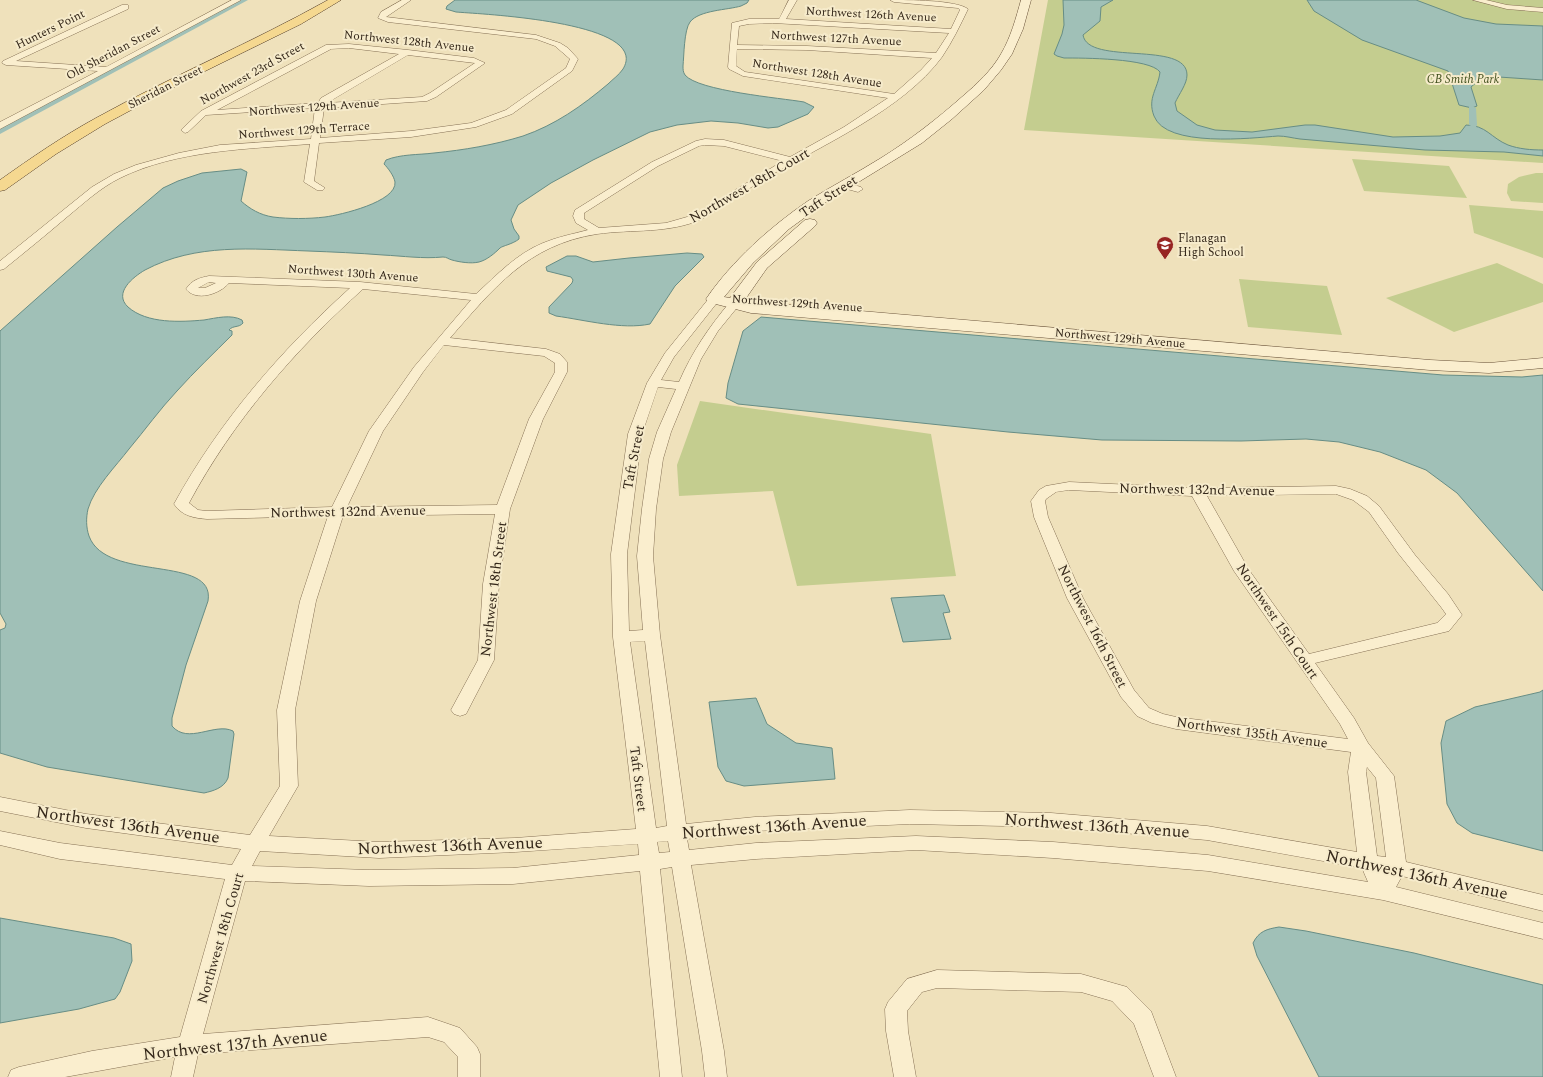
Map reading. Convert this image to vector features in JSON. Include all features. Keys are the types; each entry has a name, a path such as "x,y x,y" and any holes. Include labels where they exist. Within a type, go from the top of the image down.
{"main road":[{"name":"Sheridan Street","path":"0,175 38,149 84,121 176,72 285,21 323,0"},
{"name":"Sheridan Street","path":"0,187 51,151 100,121 189,74 297,22 336,0"}],"street":[{"name":"Old Sheridan Street","path":"0,126 237,0"},
{"name":"Northwest 129th Terrace","path":"0,267 95,189 116,176 139,167 178,156 220,148 411,134 473,125 509,112 569,69 574,59 564,47 536,37 515,33 388,20 382,18 384,14 407,0"},
{"path":"781,22 793,0"},
{"name":"Northwest 18th Court","path":"182,1077 189,1045 237,873 289,786 286,710 308,601 337,512 376,430 418,370 441,341 479,298 508,270 526,256 547,245 597,232 667,226 698,217 763,176 847,129 896,97 924,72 938,56 954,31 964,9 960,6 894,0"},
{"name":"Taft Street","path":"672,1077 646,836 621,637 619,554 635,434 653,383 669,356 744,262 776,232 811,206 843,185 885,161 947,118 994,72 1010,47 1018,30 1026,0"},
{"path":"1477,0 1507,7 1543,10"},
{"name":"Hunters Point","path":"3,63 125,7"},
{"name":"Northwest 126th Avenue","path":"734,46 734,28 740,23 781,22 860,24 954,31"},
{"name":"Northwest 128th Avenue","path":"336,46 408,52 479,61 481,63 433,95 424,99"},
{"name":"Northwest 23rd Street","path":"185,130 204,113 323,49 336,46"},
{"name":"Northwest 127th Avenue","path":"734,46 883,51 938,56"},
{"name":"Northwest 128th Avenue","path":"734,46 732,68 743,74 896,97"},
{"path":"320,188 309,182 320,107 324,100 408,52"},
{"path":"3,63 106,70"},
{"name":"Northwest 129th Avenue","path":"204,113 320,107 424,99"},
{"name":"Taft Street","path":"716,1077 680,858 678,832 652,635 645,556 649,509 656,459 664,432 695,359 712,330 737,301 762,265 827,209 900,165 931,144 962,120"},
{"path":"597,232 580,221 578,216 580,212 655,164 696,144 705,142 724,143 791,160"},
{"path":"843,185 858,189"},
{"name":"Northwest 130th Avenue","path":"224,280 406,288 479,298"},
{"name":"Northwest 132nd Avenue","path":"360,285 296,347 240,412 195,478 181,504 194,514 207,515 502,509"},
{"name":"Northwest 129th Avenue","path":"714,299 1224,338 1437,356 1481,358 1513,357 1543,352"},
{"name":"Northwest 129th Avenue","path":"737,301 751,308 1430,365 1489,368 1543,363"},
{"path":"1224,338 1241,349"},
{"name":"Northwest 18th Street","path":"441,341 546,353 556,357 561,362 561,372 536,419 502,509 491,584 486,660 460,710"},
{"path":"653,383 683,386"},
{"name":"Northwest 132nd Avenue","path":"1044,492 1053,487 1069,486 1197,492 1336,490 1350,493 1362,498 1372,506 1404,551 1447,600 1454,615 1442,627 1305,660"},
{"name":"Northwest 16th Street","path":"1044,492 1038,501 1041,517 1075,598 1127,693 1143,712"},
{"name":"Northwest 15th Court","path":"1197,492 1242,571 1348,722 1361,747 1385,776 1397,866"},
{"path":"624,510 649,509"},
{"path":"621,637 652,635"},
{"name":"Northwest 135th Avenue","path":"1143,712 1158,719 1176,723 1361,747"},
{"path":"1361,747 1357,772 1368,861 1383,892"},
{"name":"Northwest 136th Avenue","path":"0,804 86,821 255,843 379,850 515,845 646,836 755,824 910,817 1051,820 1207,833 1397,866 1543,903"},
{"name":"Northwest 136th Avenue","path":"0,838 60,851 237,873 369,878 513,876 756,851 916,844 1053,850 1208,864 1383,892 1543,931"},
{"path":"1383,892 1397,866"},
{"path":"905,1077 897,1031 896,1008 915,985 936,979 1081,983 1119,994 1143,1018 1165,1077"},
{"name":"Northwest 137th Avenue","path":"19,1077 92,1061 189,1045 428,1027 452,1035 469,1054 469,1077"}],"green space":[{"name":"CB Smith Park","path":"1048,0 1543,0 1543,163 1024,130"},
{"path":"1352,159 1449,166 1467,198 1364,191"},
{"path":"1543,173 1543,203 1511,201 1507,193 1508,184 1519,177"},
{"path":"1469,205 1543,211 1543,258 1474,233"},
{"path":"1497,263 1543,284 1543,302 1454,332 1386,298"},
{"path":"1239,279 1327,286 1342,335 1248,327"},
{"path":"700,401 931,434 956,576 797,586 773,491 679,496 677,465"}],"water":[{"path":"455,0 749,0 741,6 700,15 690,22 685,43 683,72 693,81 722,90 804,102 814,107 808,114 778,127 768,128 738,123 711,121 677,125 650,132 593,160 551,183 518,205 511,220 519,239 501,247 488,258 479,262 462,262 446,257 420,258 355,253 245,249 184,255 164,261 145,270 135,277 126,286 123,296 124,302 136,313 164,321 204,320 233,317 242,320 243,323 240,326 229,330 232,331 232,335 171,398 100,485 91,501 87,519 89,536 99,550 116,559 136,565 178,572 195,578 206,587 208,601 186,665 172,718 172,726 178,731 186,734 194,734 218,729 233,731 234,734 228,778 221,787 204,793 47,767 0,753 0,630 5,628 6,624 0,613 0,331 163,188 178,181 202,173 241,169 247,172 241,201 260,213 273,217 285,218 312,218 343,214 378,201 387,196 393,189 395,182 391,172 384,164 386,160 404,156 479,147 535,132 557,121 588,100 608,84 623,69 625,53 612,40 589,30 559,23 526,18 456,12 446,9 447,6"},
{"path":"1063,0 1113,0 1101,7 1100,21 1083,35 1089,44 1101,49 1118,52 1171,58 1183,65 1187,78 1175,103 1177,111 1197,125 1215,130 1252,132 1315,125 1393,137 1440,136 1460,133 1466,125 1484,129 1508,145 1525,149 1543,150 1543,156 1504,152 1425,150 1281,136 1211,139 1175,133 1162,126 1154,116 1152,110 1152,99 1160,72 1154,67 1130,61 1064,58 1054,54 1064,25"},
{"path":"1307,0 1416,0 1464,18 1496,24 1543,26 1543,80 1484,76 1471,87 1477,106 1472,108 1459,105 1448,71 1362,40 1314,11"},
{"path":"687,253 702,254 704,257 675,286 650,324 639,326 616,325 556,316 549,313 549,307 572,283 573,280 571,277 547,271 546,267 567,256 576,256 593,262"},
{"path":"761,317 1443,375 1522,377 1543,375 1543,591 1457,493 1426,470 1380,452 1339,442 1306,439 1241,441 1102,440 1008,432 738,404 726,398 728,383 743,331"},
{"path":"944,595 950,612 943,613 951,639 903,642 891,598"},
{"path":"1543,690 1543,851 1472,833 1457,823 1447,804 1441,743 1446,721 1475,707 1540,692"},
{"path":"756,698 767,724 796,743 832,748 835,779 744,786 726,781 718,767 709,702"},
{"path":"0,918 114,938 131,944 132,961 120,992 115,999 79,1009 0,1023"},
{"path":"1279,927 1414,953 1543,985 1543,1077 1319,1077 1257,956 1253,943 1255,939 1264,931"}],"waterway":[{"path":"0,131 245,0"},
{"path":"1472,108 1473,125"}],"place":[{"name":"Flanagan High School","path":"1165,260"}]}
